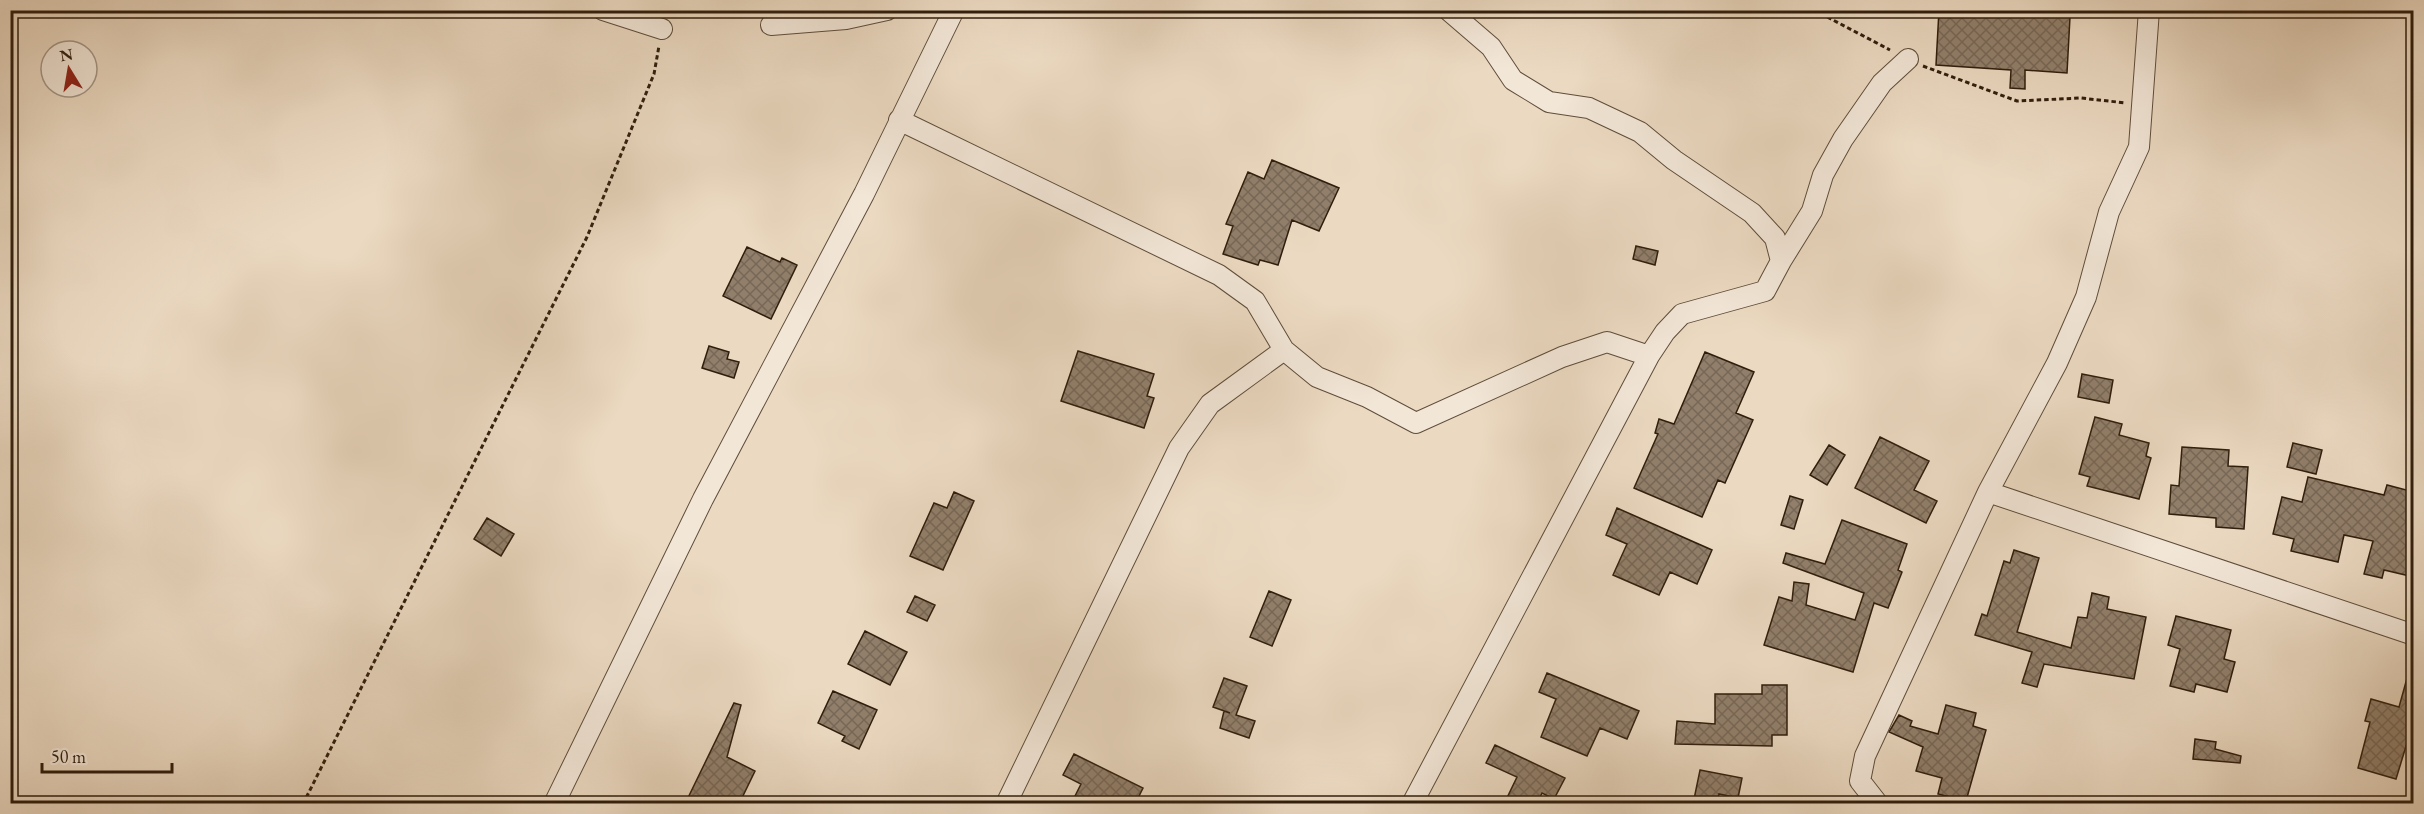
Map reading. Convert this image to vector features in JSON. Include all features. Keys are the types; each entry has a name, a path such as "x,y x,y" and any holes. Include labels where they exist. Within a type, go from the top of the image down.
{"street":[{"path":"603,10 662,29"},
{"path":"771,25 846,19 886,10"},
{"path":"554,804 703,499 864,194 954,10"},
{"path":"1448,10 1491,47 1513,80 1549,102 1589,108 1640,132 1674,160 1752,213 1775,238 1781,261"},
{"path":"1878,804 1860,781 1865,756 1988,492 2077,320 2109,212 2139,147 2149,10"},
{"path":"1412,804 1649,356 1665,332 1682,314 1765,291 1812,211 1823,175 1843,140 1882,83 1908,59"},
{"path":"899,120 1219,274 1255,301 1284,350 1317,377 1367,397 1416,423 1562,357 1607,342 1649,356"},
{"path":"1006,804 1179,448 1210,404 1284,350"},
{"path":"1988,492 2414,635"}],"path":[{"path":"1814,10 1934,73 2017,101 2081,98 2142,103"},
{"path":"303,804 587,237 654,74 662,29"}],"building":[{"path":"1939,10 2070,17 2067,73 2025,70 2025,89 2010,88 2011,70 1936,65"},
{"path":"1272,160 1339,188 1319,231 1292,220 1278,265 1260,260 1258,265 1223,254 1233,226 1226,224 1248,172 1264,179"},
{"path":"1636,246 1658,251 1655,265 1633,259"},
{"path":"747,247 780,262 782,258 797,265 771,319 723,296"},
{"path":"709,346 729,352 727,359 739,362 734,378 702,368"},
{"path":"1078,351 1154,374 1147,396 1154,398 1144,428 1061,401"},
{"path":"1705,352 1754,372 1736,413 1753,420 1725,483 1718,480 1702,517 1634,488 1658,434 1655,433 1659,419 1674,424"},
{"path":"2082,374 2113,380 2109,403 2078,397"},
{"path":"2095,417 2122,424 2119,435 2149,443 2146,456 2151,458 2139,499 2087,486 2090,477 2079,474"},
{"path":"1880,437 1929,461 1914,490 1937,501 1926,523 1855,488"},
{"path":"2293,443 2322,450 2316,474 2287,467"},
{"path":"1829,445 1845,455 1827,485 1810,475"},
{"path":"2182,447 2229,450 2228,466 2248,467 2244,529 2216,527 2216,518 2169,514 2171,485 2179,486"},
{"path":"2308,477 2384,495 2387,485 2414,492 2414,577 2384,570 2382,578 2364,574 2373,541 2344,535 2338,562 2291,551 2294,539 2273,534 2282,497 2302,502"},
{"path":"954,492 974,501 943,570 910,556 934,503 947,508"},
{"path":"1790,496 1803,500 1794,529 1781,525"},
{"path":"1617,508 1712,550 1697,584 1670,572 1659,595 1613,575 1627,544 1606,535"},
{"path":"487,518 514,534 501,556 474,539"},
{"path":"1842,520 1907,544 1898,570 1902,572 1888,608 1874,603 1853,672 1764,645 1779,597 1792,601 1794,582 1809,584 1806,605 1855,620 1864,593 1783,563 1786,553 1825,564"},
{"path":"2014,550 2039,558 2017,632 2071,648 2078,617 2087,618 2092,593 2109,597 2107,609 2146,617 2134,679 2044,664 2037,687 2022,683 2032,652 1975,635 1982,614 1987,616 2004,561 2010,563"},
{"path":"1269,591 1291,600 1272,646 1250,637"},
{"path":"915,596 935,605 927,621 907,612"},
{"path":"2176,616 2231,630 2224,659 2235,662 2227,692 2196,684 2194,692 2170,686 2180,649 2168,645"},
{"path":"865,631 907,652 890,685 848,664"},
{"path":"2409,671 2414,671 2414,736 2411,744 2407,743 2396,779 2358,768 2370,722 2365,721 2371,699 2399,707"},
{"path":"1547,673 1639,711 1627,739 1600,728 1587,756 1541,737 1556,699 1539,692"},
{"path":"1224,678 1247,686 1236,715 1255,721 1249,738 1220,728 1224,711 1230,713 1213,707"},
{"path":"1762,685 1787,685 1787,735 1772,735 1772,746 1675,744 1677,721 1715,724 1715,694 1762,694"},
{"path":"833,691 877,710 859,749 842,741 845,736 818,723"},
{"path":"734,703 741,705 727,757 755,771 739,804 685,804"},
{"path":"1946,705 1976,713 1973,726 1986,730 1966,801 1938,794 1942,778 1916,771 1923,747 1889,732 1899,715 1912,721 1910,726 1938,734"},
{"path":"2195,739 2216,742 2215,749 2241,756 2240,763 2193,759"},
{"path":"1495,745 1565,778 1554,799 1542,793 1537,804 1504,804 1517,777 1486,763"},
{"path":"1074,754 1143,788 1135,804 1071,804 1081,784 1063,775"},
{"path":"1700,770 1742,778 1738,798 1719,794 1717,804 1693,804"}]}
